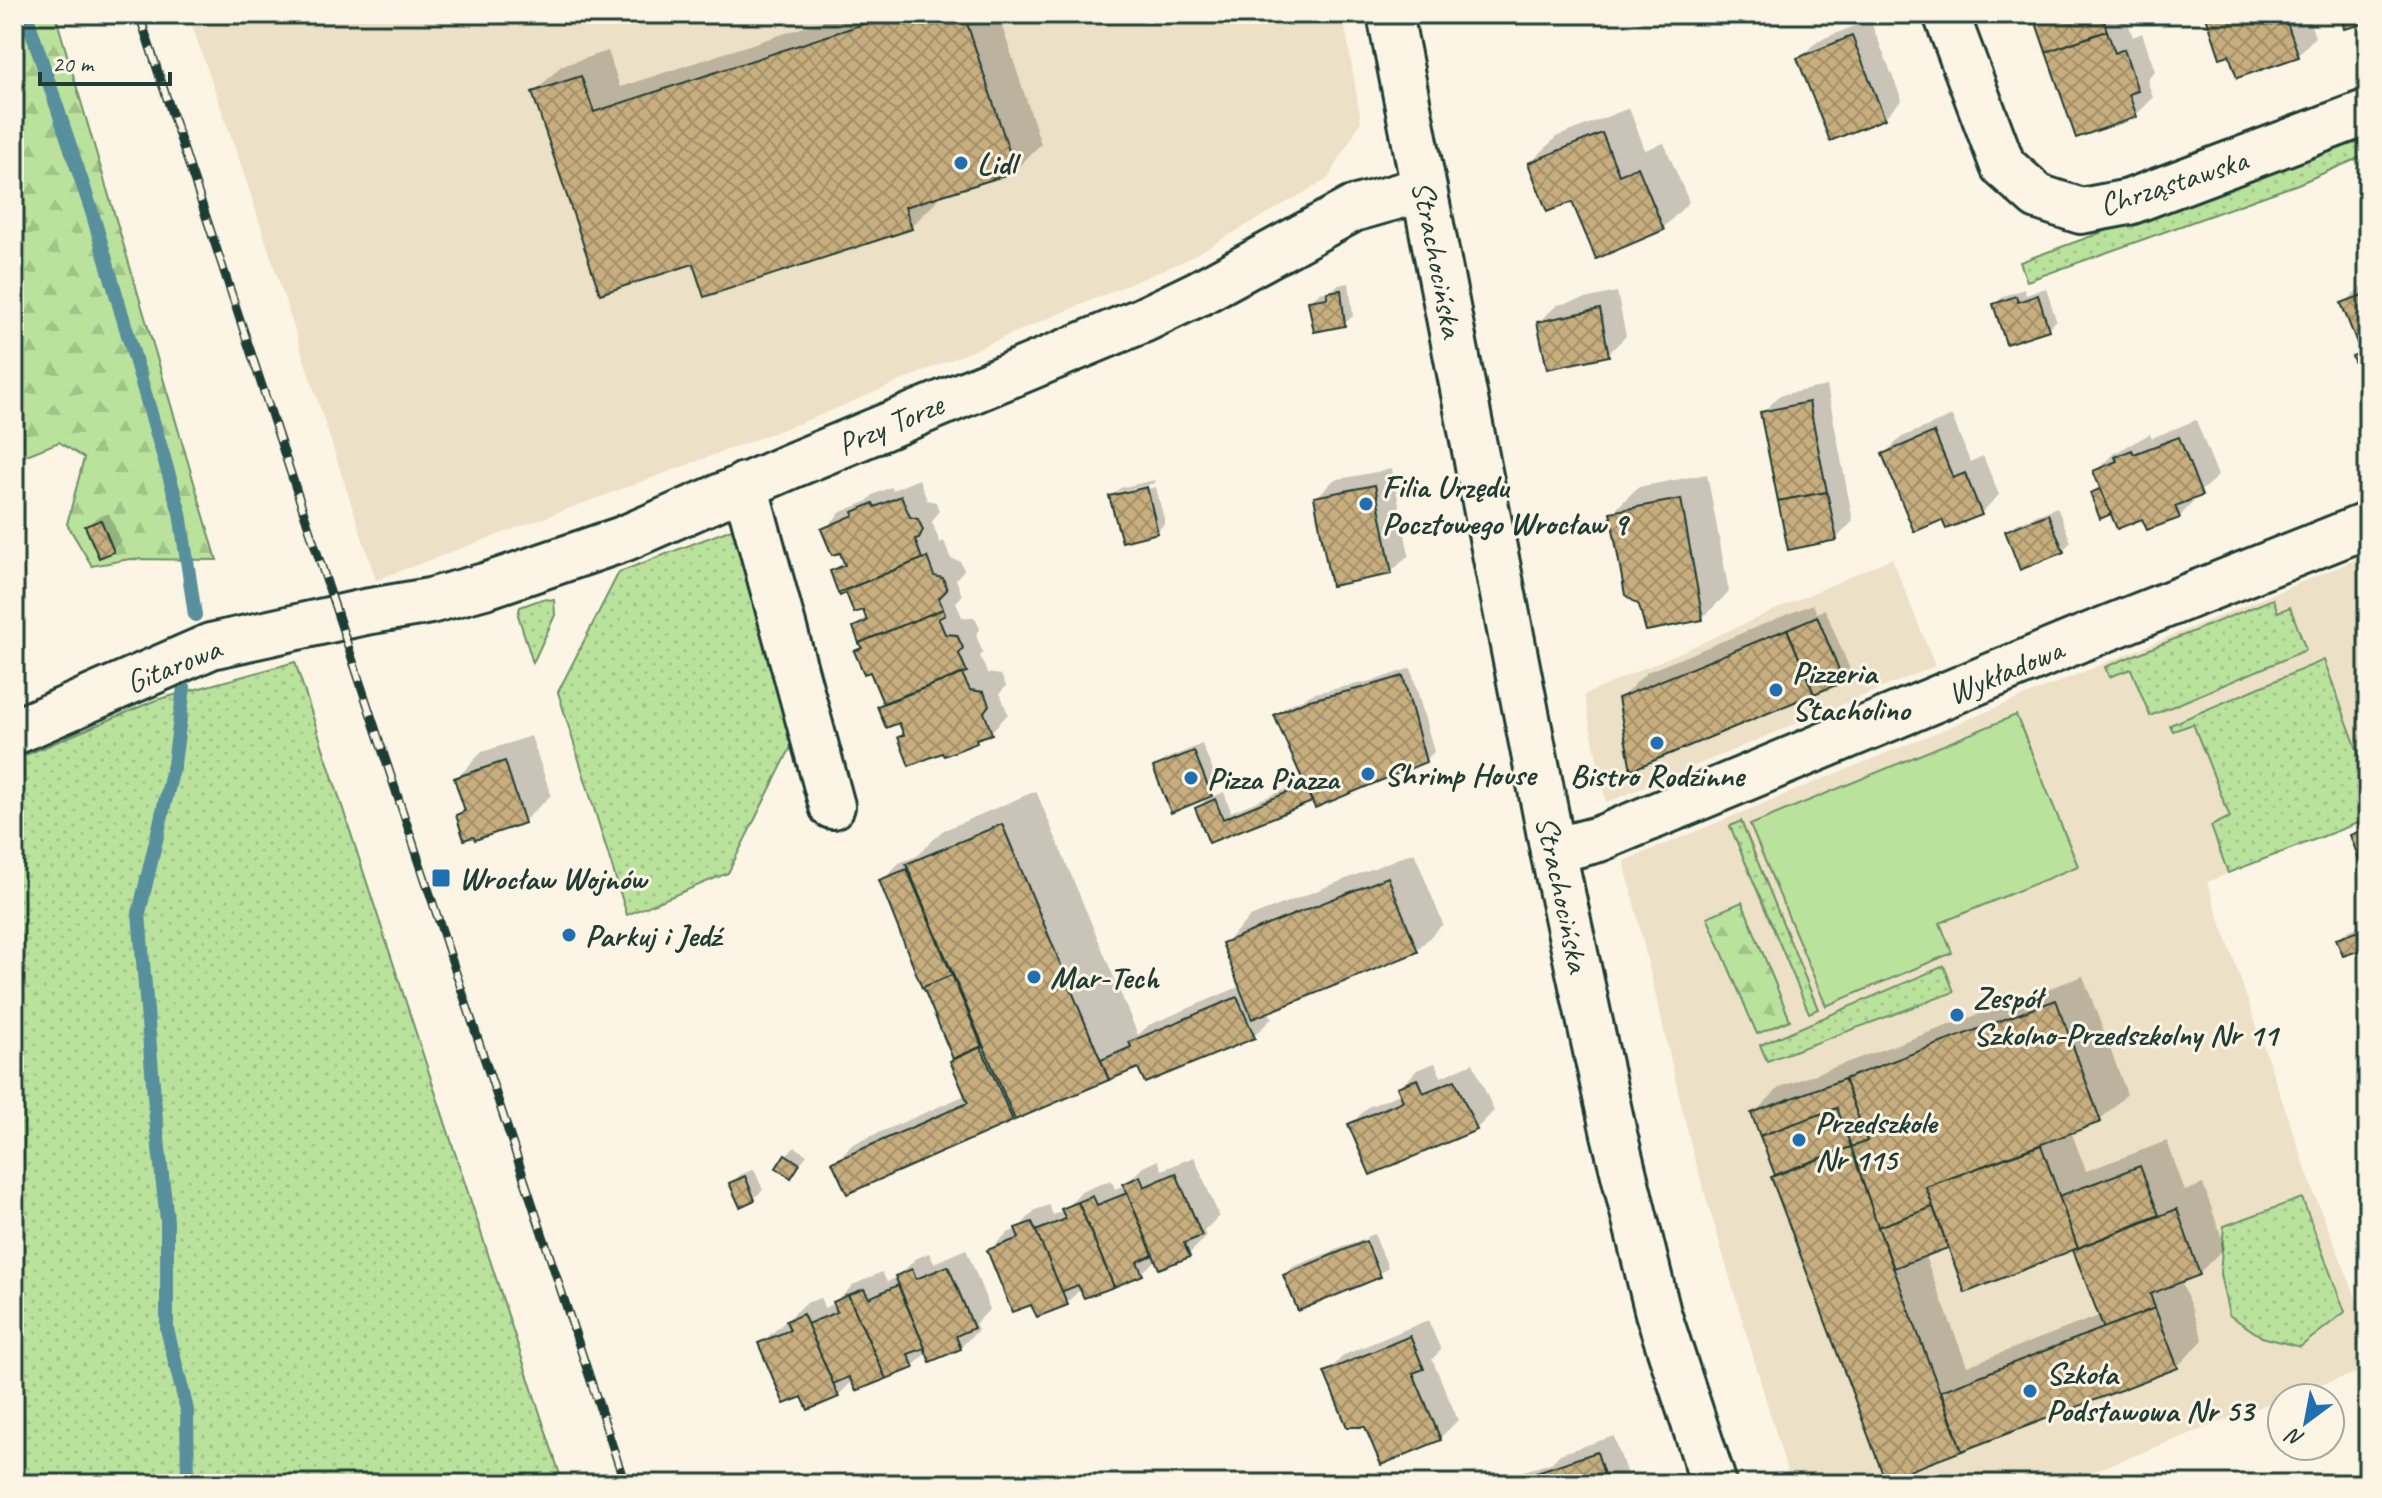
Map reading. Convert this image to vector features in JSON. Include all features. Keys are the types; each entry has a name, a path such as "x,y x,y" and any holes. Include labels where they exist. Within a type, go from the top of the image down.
{"street":[{"name":"Strachocińska","path":"1390,14 1553,851 1614,1134 1658,1313 1714,1484"},
{"name":"Chrząstawska","path":"1946,14 2003,166 2038,197 2081,211 2129,202 2368,112"},
{"name":"Przy Torze","path":"339,617 430,601 488,585 623,539 745,485 1143,320 1353,209 1424,189"},
{"path":"745,485 832,806"},
{"name":"Wykładowa","path":"1553,851 1599,839 2078,640 2368,525"},
{"name":"Gitarowa","path":"14,732 211,646 339,617"}],"shaded area":[{"path":"188,14 1343,14 1361,121 1328,179 1184,261 816,417 376,580 240,162"},
{"path":"1892,558 1935,666 1606,803 1584,695"},
{"name":"Zespół Szkolno-Przedszkolny Nr 11","path":"2360,558 2368,579 2368,819 2207,882 2314,1193 2368,1327 2368,1369 2329,1382 2266,1382 2266,1404 2061,1484 1791,1484 1692,1150 1624,861"}],"green space":[{"path":"14,14 55,14 217,560 130,559 92,566 67,524 84,458 59,442 14,460"},
{"path":"2368,136 2368,154 2298,184 2027,281 2020,262"},
{"path":"742,525 798,733 728,873 627,915 558,692 619,572"},
{"path":"542,599 554,600 555,615 533,663 518,615 520,607"},
{"path":"2273,599 2278,612 2290,607 2306,650 2150,716 2131,669 2109,677 2105,667"},
{"path":"2324,660 2364,768 2368,767 2368,819 2228,873 2211,826 2230,817 2193,724 2173,731 2170,725"},
{"path":"295,662 563,1484 14,1484 14,760 156,700"},
{"path":"2016,715 2078,866 1940,923 1952,953 1826,1006 1750,825"},
{"path":"1741,821 1818,1009 1809,1013 1730,826"},
{"path":"1742,902 1790,1020 1757,1034 1707,917"},
{"path":"1944,966 1954,992 1767,1061 1760,1045"},
{"path":"2302,1198 2345,1312 2300,1347 2262,1337 2229,1315 2220,1274 2224,1226"}],"building":[{"path":"894,14 964,14 1016,172 905,207 912,229 704,297 693,264 600,294 532,92 581,76 594,112"},
{"path":"2033,14 2102,14 2107,31 2046,52"},
{"path":"2284,14 2299,57 2237,78 2229,55 2220,58 2206,16"},
{"path":"2341,14 2368,14 2368,23 2344,29"},
{"path":"2107,31 2115,53 2124,49 2138,91 2129,94 2137,117 2076,138 2046,52"},
{"path":"1852,36 1885,119 1830,141 1797,58"},
{"path":"1602,133 1619,175 1638,167 1664,230 1596,259 1572,202 1547,212 1528,163"},
{"path":"1341,290 1345,326 1314,332 1308,301 1327,298 1327,292"},
{"path":"2368,293 2368,396 2352,356 2361,353 2341,303"},
{"path":"2038,295 2049,330 2006,344 1993,304 2016,296 2018,302"},
{"path":"1600,309 1609,356 1547,369 1537,322"},
{"path":"1809,402 1827,492 1778,501 1760,412"},
{"path":"1934,432 1953,478 1965,473 1982,515 1946,529 1942,520 1914,532 1882,454"},
{"path":"2179,437 2202,496 2175,506 2180,518 2147,530 2142,519 2117,529 2093,471 2117,461 2115,457 2132,450 2134,454"},
{"path":"1375,485 1392,574 1331,586 1314,497"},
{"path":"1147,487 1158,533 1122,542 1109,496"},
{"path":"2100,489 2111,514 2100,519 2090,493"},
{"path":"1827,492 1837,540 1788,550 1778,501"},
{"path":"901,496 910,517 918,519 923,530 915,539 922,559 838,593 830,571 845,565 840,553 832,555 821,529 873,503 875,507"},
{"path":"1681,499 1703,620 1646,631 1639,605 1625,595 1610,512"},
{"path":"2048,514 2064,552 2020,570 2005,531"},
{"path":"101,520 114,552 99,558 85,526"},
{"path":"927,557 934,576 943,578 947,590 939,598 943,609 859,643 853,627 867,621 863,610 854,613 846,593 840,596 838,593"},
{"path":"943,609 945,615 938,619 945,634 957,635 963,648 959,654 967,672 883,703 870,672 864,674 854,651 862,648 859,643"},
{"path":"1817,616 1844,682 1814,694 1787,629"},
{"path":"1787,629 1814,694 1631,770 1618,698"},
{"path":"962,674 970,690 984,692 989,705 984,712 992,734 944,756 942,753 909,766 898,737 904,735 899,723 886,728 877,706"},
{"path":"1403,676 1426,762 1315,808 1274,715 1305,701"},
{"path":"1194,751 1212,796 1171,813 1153,767"},
{"path":"505,761 525,823 475,840 473,837 464,840 456,815 465,811 454,778"},
{"path":"1305,785 1312,802 1209,843 1195,808 1215,799 1223,819"},
{"path":"1002,824 1109,1080 1015,1120 906,864"},
{"path":"2368,828 2368,868 2363,870 2350,835"},
{"path":"907,869 952,975 922,988 879,880"},
{"path":"1388,877 1418,952 1252,1019 1222,943"},
{"path":"2361,930 2367,948 2343,956 2336,939"},
{"path":"952,975 982,1046 953,1059 923,987"},
{"path":"1237,997 1255,1038 1145,1083 1138,1068 1109,1080 1101,1060 1131,1047 1129,1042"},
{"path":"2056,1000 2101,1122 1926,1187 1933,1207 1878,1227 1851,1147 1867,1141 1844,1079"},
{"path":"981,1047 1013,1121 847,1194 832,1162 968,1103 950,1061"},
{"path":"1417,1079 1423,1093 1455,1080 1477,1130 1370,1175 1348,1124 1403,1101 1397,1087"},
{"path":"1844,1079 1867,1141 1851,1147 1837,1108 1760,1136 1751,1113"},
{"path":"1837,1108 1851,1147 1775,1175 1760,1136"},
{"path":"2041,1145 2078,1248 1965,1293 1926,1187"},
{"path":"1851,1147 1962,1451 1885,1480 1771,1177"},
{"path":"785,1154 800,1164 791,1178 776,1168"},
{"path":"2140,1166 2159,1215 2078,1248 2059,1196"},
{"path":"1176,1173 1202,1236 1184,1243 1190,1257 1159,1269 1123,1184 1140,1176 1144,1187"},
{"path":"745,1176 755,1200 740,1207 729,1183"},
{"path":"1127,1193 1153,1255 1137,1262 1143,1275 1114,1287 1078,1202 1093,1196 1097,1205"},
{"path":"1078,1202 1114,1287 1084,1298 1078,1285 1061,1292 1035,1231 1066,1219 1061,1209"},
{"path":"1933,1207 1948,1248 1894,1268 1878,1227"},
{"path":"2177,1209 2200,1275 2150,1294 2155,1308 2104,1329 2073,1250"},
{"path":"1032,1222 1068,1305 1037,1317 1031,1305 1012,1312 987,1250 1019,1238 1015,1228"},
{"path":"1366,1241 1381,1277 1298,1311 1283,1275"},
{"path":"948,1266 974,1328 956,1336 961,1349 930,1362 895,1276 912,1269 916,1279"},
{"path":"898,1285 925,1348 908,1354 914,1368 886,1379 848,1295 864,1289 869,1298"},
{"path":"848,1295 886,1379 856,1391 849,1377 833,1384 807,1324 837,1312 833,1302"},
{"path":"2155,1308 2178,1368 1962,1451 1941,1391"},
{"path":"803,1314 839,1397 808,1410 802,1397 784,1404 758,1343 790,1330 786,1321"},
{"path":"1410,1336 1424,1369 1413,1373 1441,1440 1381,1465 1365,1427 1347,1427 1324,1372"},
{"path":"1597,1452 1607,1484 1544,1484 1540,1471"},
{"path":"1540,1471 1544,1484 1507,1484 1506,1481"}],"waterway":[{"path":"26,14 92,212 180,513 195,615"},
{"path":"184,687 174,764 139,913 167,1221 167,1329 187,1410 188,1484"}],"railway":[{"path":"139,14 625,1484"}],"place":[{"name":"Lidl","path":"961,163"},
{"name":"Filia Urzędu Pocztowego Wrocław 9","path":"1366,504"},
{"name":"Pizzeria Stacholino","path":"1776,690"},
{"name":"Bistro Rodzinne","path":"1657,743"},
{"name":"Shrimp House","path":"1368,774"},
{"name":"Pizza Piazza","path":"1191,778"},
{"name":"Wrocław Wojnów","path":"441,878"},
{"name":"Parkuj i Jedź","path":"569,935"},
{"name":"Mar-Tech","path":"1034,977"},
{"name":"Zespół Szkolno-Przedszkolny Nr 11","path":"1957,1015"},
{"name":"Przedszkole Nr 115","path":"1799,1140"},
{"name":"Szkoła Podstawowa Nr 53","path":"2030,1391"}]}
